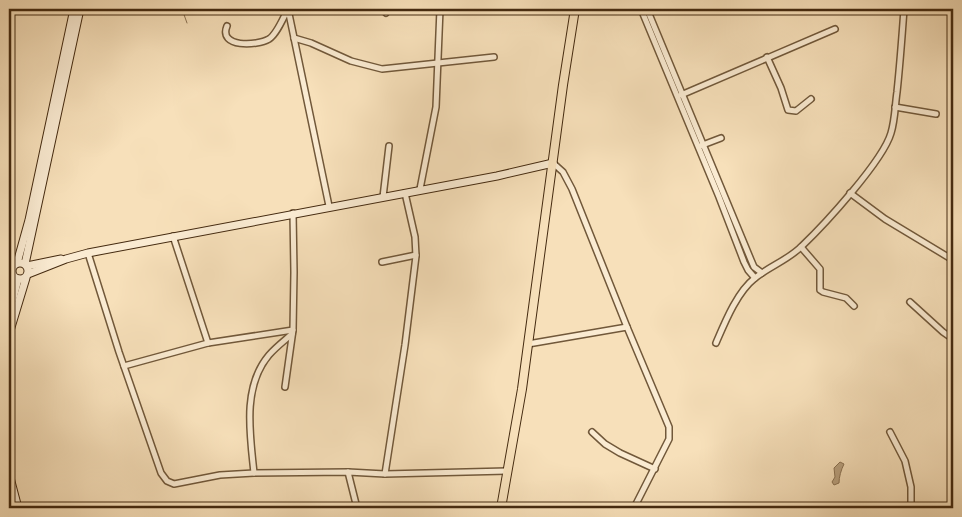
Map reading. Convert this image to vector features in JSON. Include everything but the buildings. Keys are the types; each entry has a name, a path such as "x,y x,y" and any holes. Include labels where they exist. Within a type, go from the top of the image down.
{"main road":[{"path":"501,508 522,390 563,85 576,9"}],"street":[{"path":"9,334 75,10 60,9"},
{"path":"227,26 224,32 225,36 230,40 244,45 262,42 272,36 288,9"},
{"path":"288,9 329,206"},
{"path":"420,190 436,107 440,9"},
{"path":"641,9 726,208 754,267 762,273"},
{"path":"647,9 679,95"},
{"path":"716,343 727,318 747,285 801,247 850,193 886,146 891,134 895,106 904,9"},
{"path":"679,95 834,28"},
{"path":"294,38 311,43 351,62 382,69 494,57"},
{"path":"767,57 781,88 788,110 796,111 811,99"},
{"path":"895,106 936,114"},
{"path":"700,146 721,138"},
{"path":"383,197 389,146"},
{"path":"9,284 66,259 88,252 498,176 553,163 563,172 572,189 669,427 669,439 634,508"},
{"path":"385,474 406,337 416,254 415,237 405,193"},
{"path":"850,193 885,219 953,260"},
{"path":"726,208 748,270 755,278"},
{"path":"285,387 293,332 293,213"},
{"path":"173,236 208,343"},
{"path":"801,247 820,269 820,290 846,298 854,306"},
{"path":"88,252 124,366 161,473 167,481 174,484 220,475 254,473 348,472 385,474 507,472"},
{"path":"382,262 416,254"},
{"path":"22,277 10,273 13,266 66,259"},
{"path":"9,307 22,277"},
{"path":"910,302 953,339"},
{"path":"528,344 627,327"},
{"path":"124,366 208,343 293,332"},
{"path":"254,473 250,440 250,398 254,380 270,354 293,332"},
{"path":"592,432 605,444 620,453 655,469"},
{"path":"890,432 905,461 911,487 911,508"},
{"path":"348,472 357,508"},
{"path":"9,474 18,508"},
{"path":"9,499 12,508"}],"shaded area":[{"path":"840,462 844,464 839,483 834,485 832,482 835,477 834,468"}],"waterway":[{"path":"182,9 187,23"}]}
